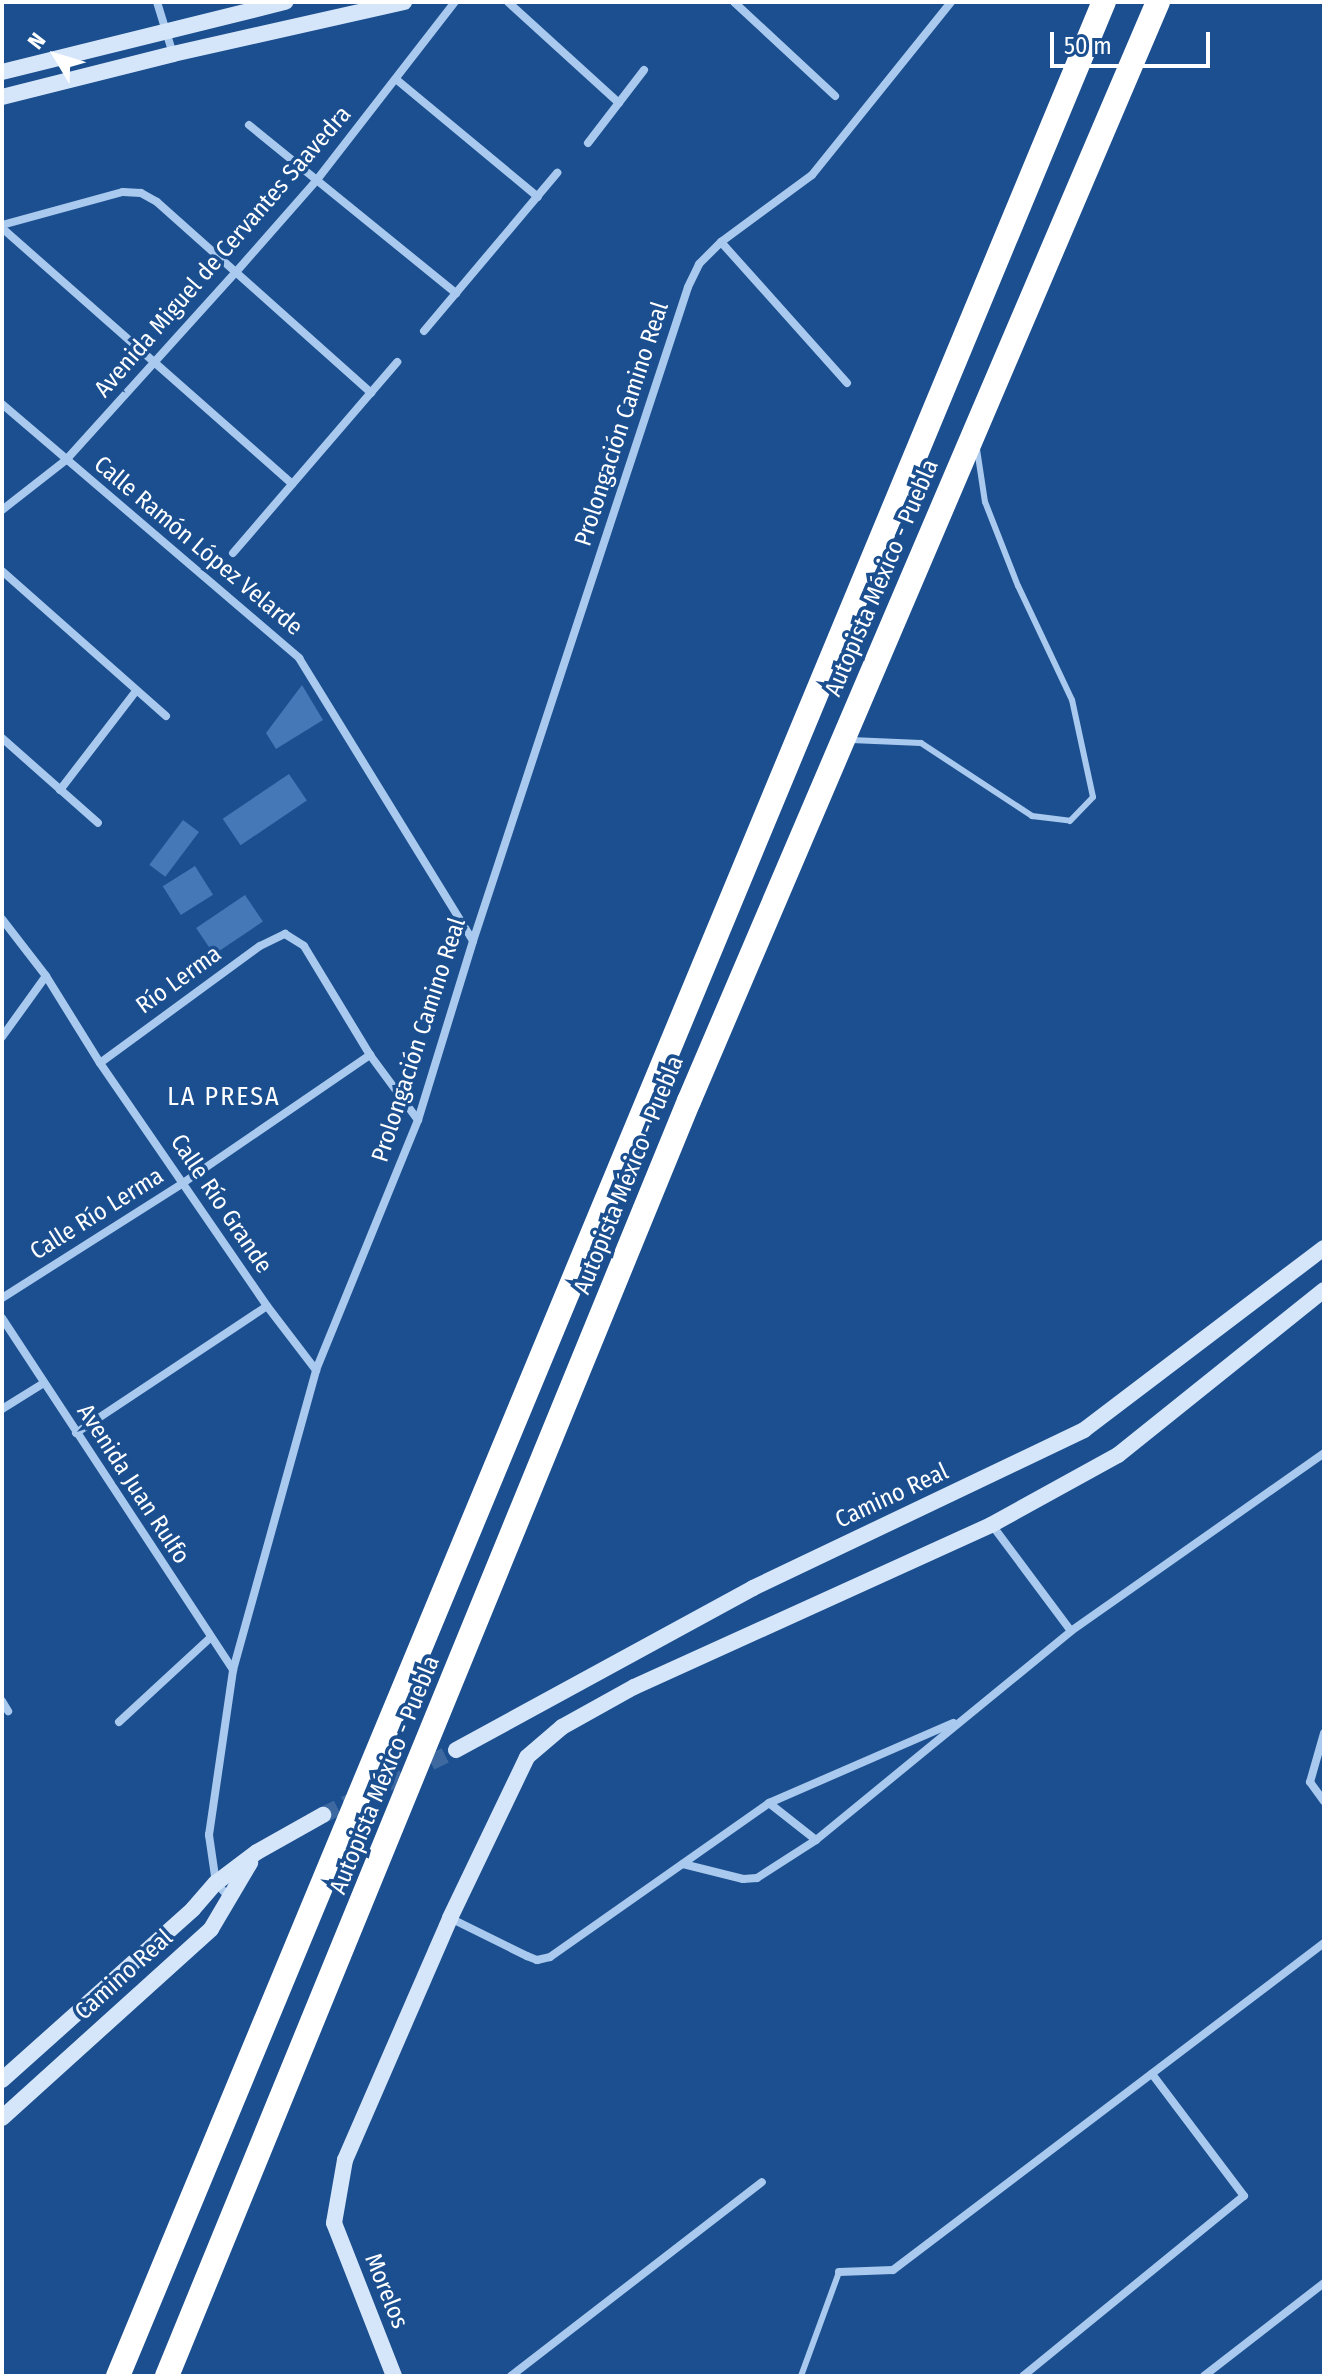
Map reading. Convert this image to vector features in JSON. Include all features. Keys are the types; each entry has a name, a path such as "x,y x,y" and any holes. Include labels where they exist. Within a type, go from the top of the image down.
{"highway":[{"name":"Autopista México - Puebla","path":"118,2376 1104,2"},
{"name":"Autopista México - Puebla","path":"167,2376 683,1115 1158,2"}],"street":[{"path":"157,2 173,54"},
{"path":"2,72 285,2"},
{"path":"2,97 173,54 404,2"},
{"name":"Avenida Miguel de Cervantes Saavedra","path":"2,510 66,460 236,272 316,181 455,2"},
{"path":"508,2 619,103"},
{"path":"734,2 835,96"},
{"path":"847,383 721,242 812,175 951,2"},
{"path":"588,143 644,70"},
{"path":"397,80 538,197"},
{"path":"249,125 456,293"},
{"path":"424,331 557,173"},
{"path":"2,226 123,192 141,193 157,202 371,393"},
{"path":"2,226 292,484"},
{"name":"Prolongación Camino Real","path":"216,1883 209,1835 233,1670 316,1370 418,1120 473,941 699,264 721,242"},
{"path":"233,553 397,362"},
{"name":"Calle Ramón López Velarde","path":"2,404 299,658 473,941"},
{"path":"2,571 166,716"},
{"path":"60,790 136,691"},
{"path":"2,738 98,823"},
{"name":"Calle Río Grande","path":"2,919 46,976 100,1063 267,1306 316,1370"},
{"name":"Río Lerma","path":"100,1063 260,946 285,934 304,946 370,1055"},
{"path":"2,1037 46,976"},
{"path":"370,1055 418,1120"},
{"name":"Calle Río Lerma","path":"2,1298 183,1183 370,1055"},
{"name":"Camino Real","path":"456,1750 753,1588 1084,1430 1324,1248"},
{"path":"965,1718 769,1803 550,1957 537,1960 450,1918 527,1757 562,1727 634,1687 748,1633 991,1525 1118,1455 1324,1290"},
{"path":"76,1433 267,1306"},
{"name":"Avenida Juan Rulfo","path":"2,1318 233,1670"},
{"path":"2,1409 44,1383"},
{"path":"683,1864 743,1879 757,1878 816,1840 1071,1631 1324,1453"},
{"path":"991,1525 1071,1631"},
{"path":"119,1722 210,1638"},
{"path":"2,1701 8,1711"},
{"path":"1324,1733 1310,1782 1324,1801"},
{"path":"769,1803 816,1840"},
{"name":"Camino Real","path":"2,2080 193,1909 216,1883 257,1852 323,1815"},
{"name":"Camino Real","path":"2,2118 211,1929 257,1852"},
{"path":"216,1883 228,1896"},
{"name":"Morelos","path":"394,2376 334,2223 345,2160 450,1918"},
{"path":"839,2272 893,2270 1324,1943"},
{"path":"117,1977 135,1998"},
{"path":"1023,2376 1244,2196 1152,2074"},
{"path":"511,2376 762,2182"},
{"path":"1204,2376 1324,2283"}],"lane":[{"path":"843,739 921,743 1032,816 1070,821 1093,797 1072,700 1018,586 985,502 974,432"},
{"path":"801,2376 839,2272"}],"building":[{"path":"302,685 323,720 276,749 266,733"},
{"path":"289,774 307,801 241,845 223,819"},
{"path":"183,820 199,832 165,877 149,865"},
{"path":"195,866 213,895 181,915 163,886"},
{"path":"245,895 263,922 214,955 196,928"}],"tunnel":[{"path":"323,1815 456,1750"}],"district":[{"name":"LA PRESA","path":"224,1097"}]}
